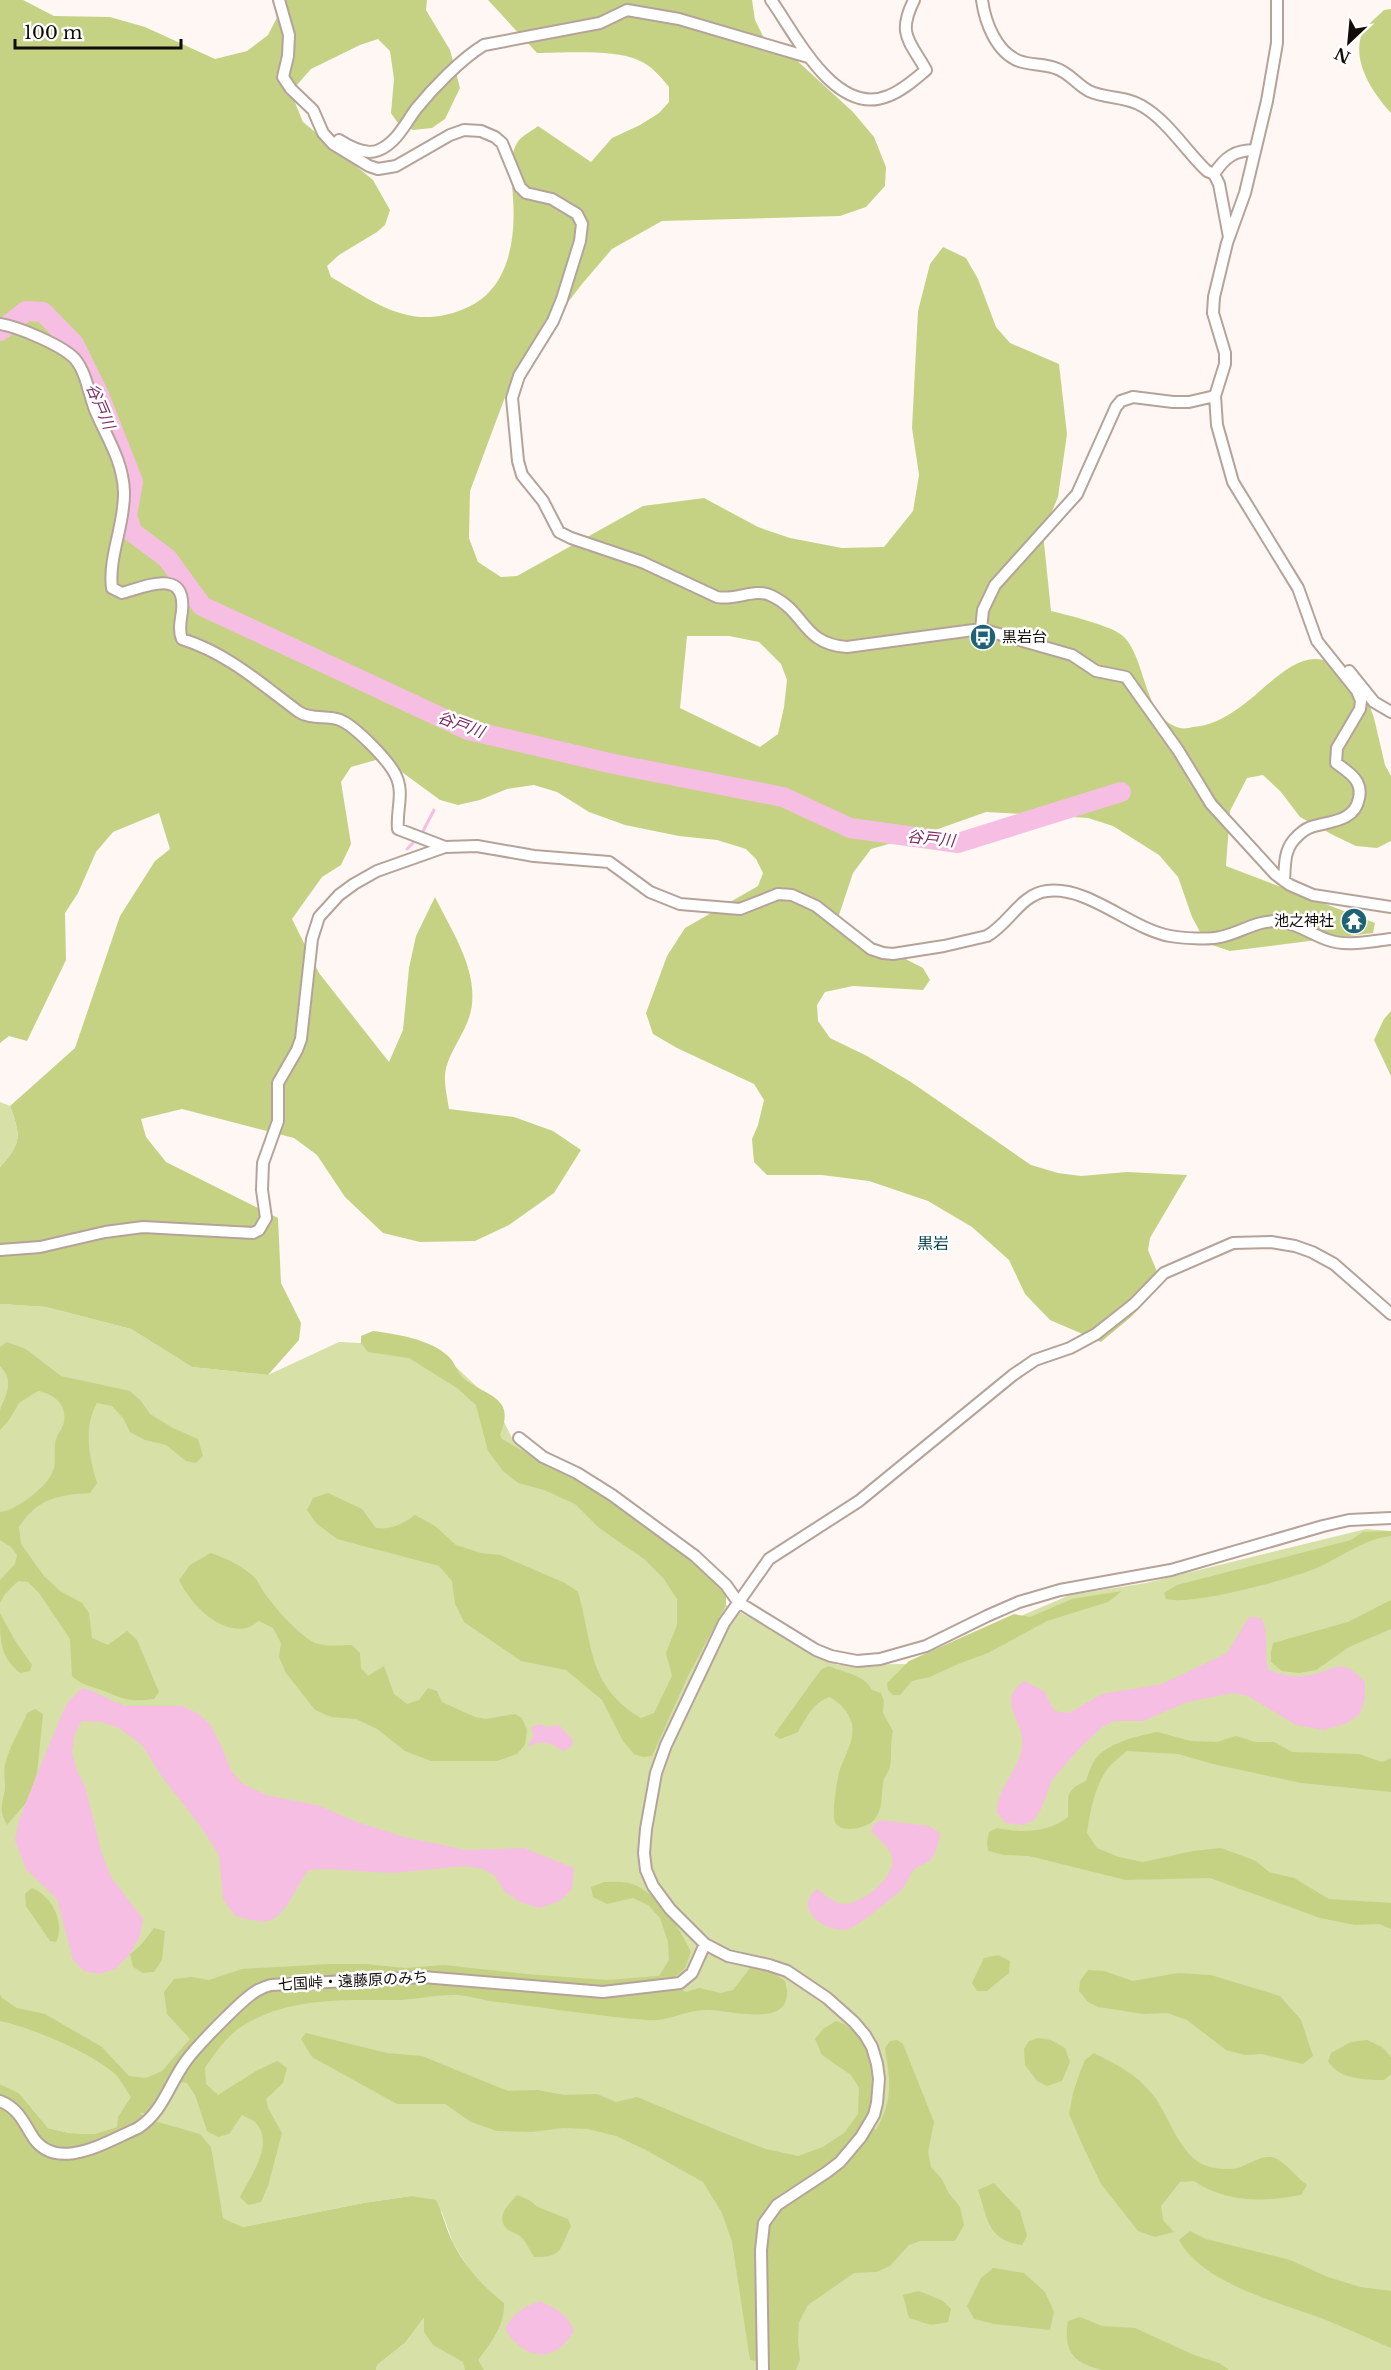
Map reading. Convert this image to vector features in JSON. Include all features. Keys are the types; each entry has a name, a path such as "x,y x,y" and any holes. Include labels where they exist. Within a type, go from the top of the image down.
{"street":[{"path":"279,0 289,35 288,56 283,77 291,89 313,110 329,140 369,166 387,168 405,162 450,135 464,130 481,131 502,143 520,187 526,194 563,204 572,209 580,218 582,233 578,252 562,299 553,321 519,376 512,398 518,461 522,475 543,501 559,532 642,562 717,597 727,599 764,592 772,595 789,608 821,641 829,645 847,647 981,629 1072,655 1095,671 1126,676 1178,750 1211,804 1275,874 1284,881 1319,896 1391,907"},
{"path":"771,0 808,57 823,74 856,97 868,100 889,96 926,70 905,29 905,22 914,0"},
{"path":"982,0 987,22 993,35 1015,59 1056,68 1067,73 1090,91 1140,104 1153,112 1190,155 1207,171 1214,174 1219,184 1229,237"},
{"path":"1277,0 1274,67 1245,193 1229,237 1214,297 1213,313 1226,364 1215,396 1217,425 1233,482 1298,588 1317,641 1357,691 1361,701 1360,710 1337,748 1335,757 1336,763 1350,773 1359,784 1358,804 1343,819 1311,827 1291,843 1286,858 1284,881"},
{"path":"329,140 334,137 359,150 377,151 396,137 416,109 472,52 484,45 600,23 627,10 679,20 808,57"},
{"path":"1214,174 1225,159 1234,153 1255,150"},
{"path":"0,324 16,327 64,350 75,360 95,410 114,446 124,491 119,536 111,571 112,588 122,593 151,583 162,582 173,586 180,591 183,600 180,633 182,639 228,660 266,685 301,713 311,717 339,720 347,725 380,754 400,784 398,829 441,845 477,846 534,856 609,862 650,892 680,904 740,909 778,894 792,895 816,906 871,949 893,954 987,936 998,930 1027,899 1036,893 1048,891 1071,892 1141,927 1173,937 1219,938 1255,924 1279,921 1337,942 1391,939"},
{"path":"981,629 983,610 995,585 1077,494 1116,407 1121,401 1133,397 1189,402 1215,396"},
{"path":"1338,667 1342,664 1374,702 1391,711"},
{"path":"0,1250 56,1244 127,1228 169,1227 253,1233 259,1230 266,1218 262,1190 263,1163 278,1121 278,1083 297,1050 301,1038 312,939 319,917 339,895 354,884 441,845"},
{"path":"763,2370 761,2250 764,2223 777,2205 827,2172 851,2149 874,2115 878,2103 879,2079 872,2047 865,2035 827,1998 788,1971 728,1956 705,1944 670,1909 653,1886 645,1862 646,1829 656,1773 666,1745 724,1623 770,1559 859,1501 1013,1375 1035,1360 1070,1348 1096,1334 1134,1304 1164,1273 1221,1248 1245,1242 1271,1242 1295,1246 1334,1264 1391,1314"},
{"path":"519,1438 543,1457 577,1473 612,1495 695,1556 726,1585 738,1602 831,1656 856,1661 880,1659 926,1646 1019,1602 1060,1590 1171,1570 1349,1520 1391,1518"},
{"name":"七国峠・遠藤原のみち","path":"0,2101 7,2103 20,2115 36,2144 57,2155 71,2155 138,2128 148,2121 158,2110 186,2061 245,2000 257,1990 271,1985 444,1978 603,1992 680,1983 692,1973 705,1944"}],"green space":[{"path":"0,0 23,0 54,16 110,17 145,27 215,59 247,51 268,35 286,0 427,0 426,10 450,50 460,88 445,119 432,128 413,130 397,122 391,113 394,79 390,51 378,39 360,45 311,69 296,86 294,100 303,122 373,180 390,210 385,225 339,255 327,266 331,277 395,312 428,317 446,315 466,308 480,300 501,276 507,262 513,230 512,156 521,138 538,126 591,162 612,138 659,113 669,102 669,87 651,68 638,60 602,53 537,53 488,0 752,0 755,20 764,38 792,56 853,112 874,137 886,167 885,186 866,207 840,216 662,221 612,249 582,284 514,373 470,491 469,538 478,562 501,577 517,576 643,506 704,498 758,527 790,538 842,548 884,547 913,511 919,475 912,428 918,311 930,264 943,247 966,258 978,279 996,327 1010,343 1059,364 1067,434 1058,497 1043,533 1051,611 1101,625 1124,637 1137,660 1152,701 1159,713 1168,722 1180,728 1212,723 1229,715 1287,669 1301,662 1319,659 1351,668 1363,687 1374,718 1385,765 1391,776 1391,841 1377,848 1356,846 1300,817 1281,792 1263,775 1247,778 1230,811 1226,866 1375,923 1373,933 1230,951 1206,943 1192,917 1178,877 1159,855 1113,826 1088,818 986,812 927,833 871,849 853,873 838,918 842,926 923,968 930,980 923,990 853,986 825,992 817,1005 818,1021 830,1038 867,1056 911,1082 1031,1165 1058,1173 1081,1176 1127,1172 1187,1175 1150,1238 1148,1250 1158,1274 1149,1298 1131,1317 1101,1342 1050,1320 1025,1294 1009,1260 972,1227 928,1201 869,1181 822,1175 767,1175 754,1162 752,1139 764,1100 754,1084 677,1048 653,1034 646,1013 667,956 685,928 758,886 763,873 756,859 746,849 717,840 679,836 625,825 589,812 557,792 534,785 507,789 480,800 458,805 440,800 395,767 376,760 351,767 341,782 351,844 341,865 322,877 292,919 319,973 389,1062 403,1030 409,968 416,936 435,897 461,949 472,990 471,1012 445,1073 449,1109 514,1117 553,1131 581,1150 554,1193 509,1225 475,1241 420,1242 383,1233 345,1197 317,1155 294,1138 182,1109 141,1119 146,1137 166,1162 278,1218 281,1283 301,1323 299,1340 268,1375 192,1367 131,1329 46,1307 0,1304 0,1167 16,1145 17,1138 16,1124 10,1106 75,1048 120,916 155,861 170,849 159,813 113,832 96,852 78,893 65,913 66,960 27,1041 9,1036 0,1043","holes":["687,636 729,636 759,642 781,664 787,680 778,734 760,747 680,708"]},
{"path":"1391,9 1391,113 1367,80 1359,50 1361,36 1366,27 1384,10"},
{"path":"1391,1011 1391,1076 1374,1040 1384,1019"},
{"path":"0,1102 10,1106 16,1124 17,1138 16,1145 0,1167"},
{"path":"0,1304 46,1307 131,1329 192,1367 268,1375 339,1342 401,1345 457,1368 495,1404 513,1440 536,1461 600,1494 698,1565 726,1605 838,1665 908,1664 1070,1595 1146,1583 1366,1529 1391,1531 1391,2370 376,2370 377,2365 405,2343 425,2317 471,2272 453,2243 442,2212 411,2196 363,2203 243,2227 223,2218 218,2194 117,2127 94,2134 69,2133 48,2128 19,2093 0,2084"},
{"path":"373,1331 422,1341 440,1349 453,1361 464,1378 492,1396 503,1407 505,1414 500,1435 502,1439 546,1466 577,1480 600,1494 698,1565 726,1595 726,1605 688,1676 652,1756 643,1757 634,1754 623,1741 602,1700 566,1670 521,1661 464,1622 455,1604 452,1581 439,1566 337,1539 316,1523 307,1510 313,1498 328,1493 362,1509 376,1528 397,1526 415,1515 435,1526 456,1545 481,1553 500,1555 565,1583 578,1592 595,1662 610,1692 623,1706 641,1718 654,1713 672,1676 666,1653 677,1625 677,1599 664,1579 644,1559 599,1528 575,1504 544,1490 518,1483 503,1471 488,1451 476,1405 457,1388 409,1358 368,1352 361,1343 361,1336"},
{"path":"7,1342 26,1349 61,1376 130,1391 150,1414 198,1439 203,1456 196,1463 186,1461 166,1445 145,1440 130,1432 123,1418 112,1406 97,1403 90,1422 89,1442 97,1483 90,1493 58,1497 41,1504 26,1517 19,1527 21,1544 44,1576 60,1591 82,1603 89,1613 92,1638 108,1645 127,1631 137,1640 159,1692 154,1699 124,1699 84,1684 72,1676 70,1639 39,1593 28,1582 18,1581 5,1594 0,1603 0,1580 15,1564 17,1555 11,1547 0,1540 0,1512 22,1503 50,1477 54,1467 56,1439 64,1416 61,1405 54,1397 38,1391 19,1403 0,1430 0,1410 7,1393 8,1383 5,1372 0,1366 0,1347"},
{"path":"1391,1531 1391,1536 1363,1544 1319,1567 1266,1584 1197,1599 1166,1599 1164,1593 1177,1585 1351,1540 1363,1532"},
{"path":"211,1553 233,1562 252,1575 281,1614 315,1643 334,1646 352,1645 360,1653 361,1668 368,1676 384,1666 394,1694 407,1704 419,1700 428,1688 437,1691 442,1702 475,1717 486,1719 515,1714 522,1718 527,1730 525,1745 517,1754 497,1761 431,1761 405,1751 377,1729 356,1719 331,1717 315,1710 286,1673 279,1657 281,1643 273,1628 259,1621 247,1628 236,1629 216,1622 198,1607 184,1589 179,1580 190,1565"},
{"path":"1122,1591 1108,1602 1047,1621 988,1653 930,1677 912,1681 900,1695 893,1695 888,1690 887,1683 909,1661 1014,1614 1030,1617 1072,1599"},
{"path":"1391,1600 1391,1629 1349,1647 1316,1670 1299,1673 1282,1671 1271,1662 1273,1643 1348,1622"},
{"path":"0,1613 32,1665 30,1671 20,1673 8,1661 2,1648"},
{"path":"829,1666 859,1677 872,1690 881,1693 884,1701 883,1713 893,1731 890,1767 884,1779 879,1812 872,1822 863,1827 845,1829 836,1823 834,1818 838,1777 853,1731 844,1708 829,1697 814,1707 798,1732 780,1739 774,1735 817,1675"},
{"path":"35,1709 43,1714 37,1774 26,1803 7,1825 2,1810 5,1765 27,1713"},
{"path":"1157,1732 1191,1741 1217,1742 1236,1736 1255,1742 1274,1742 1292,1752 1359,1754 1382,1762 1391,1758 1391,1792 1301,1783 1178,1754 1127,1751 1109,1767 1100,1782 1087,1833 1097,1848 1119,1857 1143,1862 1193,1851 1221,1848 1256,1861 1269,1872 1294,1878 1329,1899 1391,1903 1391,1929 1379,1924 1355,1925 1320,1918 1210,1878 1126,1880 1029,1856 1004,1855 988,1851 989,1832 997,1828 1015,1831 1043,1829 1068,1817 1069,1794 1086,1781 1098,1756 1113,1745"},
{"path":"604,1882 625,1882 641,1888 659,1903 674,1922 691,1952 685,1968 676,1976 672,1984 686,1992 699,1988 721,1993 733,1990 750,1968 768,1969 785,1981 787,1996 783,2006 774,2012 762,2014 700,2010 655,2020 450,1995 402,2000 317,2002 280,2009 244,2025 233,2033 205,2068 206,2084 218,2095 256,2071 277,2061 287,2068 283,2083 266,2099 268,2108 282,2133 268,2186 261,2202 248,2205 240,2197 255,2170 263,2140 261,2131 255,2122 242,2115 229,2134 218,2137 207,2131 195,2095 187,2083 180,2082 174,2096 162,2109 140,2113 147,2119 200,2134 211,2147 223,2218 243,2227 363,2203 411,2196 436,2200 451,2238 463,2260 482,2283 504,2303 500,2326 478,2360 484,2370 465,2370 463,2362 433,2345 424,2332 424,2318 405,2343 377,2365 376,2370 0,2370 0,2084 19,2093 48,2128 69,2133 94,2134 117,2127 118,2117 131,2097 115,2074 92,2058 44,2035 0,2021 0,1994 2,1998 17,2008 45,2014 102,2047 129,2076 146,2078 162,2071 190,2039 167,2014 164,1992 174,1979 192,1977 209,1980 242,1969 330,1964 366,1964 405,1968 444,1965 607,1980 659,1976 669,1960 668,1942 660,1918 648,1905 633,1898 607,1904 593,1897 591,1887"},
{"path":"32,1888 45,1897 55,1910 59,1927 56,1942 50,1941 26,1906 25,1894"},
{"path":"154,1928 165,1931 162,1960 154,1972 143,1973 133,1967 130,1954 141,1945"},
{"path":"998,1955 1010,1961 1009,1973 987,1991 977,1991 972,1983 984,1958"},
{"path":"1088,1970 1104,1971 1133,1981 1178,1973 1211,1975 1280,1996 1301,2020 1313,2056 1303,2064 1262,2054 1245,2055 1226,2050 1187,2020 1167,2013 1144,2014 1098,2007 1088,2002 1079,1991 1080,1981"},
{"path":"836,2021 850,2028 860,2038 866,2050 872,2080 869,2124 876,2130 888,2099 885,2048 890,2041 897,2040 903,2044 934,2122 928,2152 931,2167 942,2179 948,2192 960,2207 964,2225 955,2241 920,2241 909,2245 890,2266 876,2272 854,2273 808,2305 799,2322 800,2360 796,2370 765,2370 763,2362 750,2360 732,2242 722,2213 703,2182 616,2136 588,2129 497,2131 471,2122 445,2104 397,2104 312,2057 301,2039 306,2033 387,2053 422,2056 508,2091 537,2090 565,2095 597,2094 616,2102 637,2097 766,2149 798,2156 823,2147 844,2133 858,2114 859,2088 851,2075 822,2055 815,2039 823,2029"},
{"path":"1038,2038 1051,2040 1065,2048 1070,2062 1062,2081 1047,2086 1037,2081 1025,2065 1024,2049 1029,2041"},
{"path":"1367,2040 1382,2047 1391,2057 1391,2074 1384,2080 1361,2079 1345,2075 1338,2072 1328,2061 1331,2053 1351,2042"},
{"path":"1094,2053 1126,2071 1147,2088 1159,2103 1185,2149 1200,2163 1214,2168 1231,2169 1263,2158 1275,2158 1285,2164 1307,2185 1301,2195 1273,2199 1246,2199 1219,2193 1194,2181 1180,2182 1161,2206 1163,2220 1174,2232 1155,2237 1138,2231 1101,2184 1069,2114 1080,2072 1085,2060"},
{"path":"994,2183 1020,2211 1027,2236 1022,2245 1010,2242 995,2233 987,2219 978,2190"},
{"path":"517,2195 538,2207 568,2219 571,2226 562,2246 556,2253 550,2256 534,2257 522,2238 504,2225 502,2220 504,2211"},
{"path":"1190,2231 1206,2239 1290,2260 1328,2277 1360,2287 1391,2291 1391,2348 1241,2289 1222,2279 1204,2268 1179,2240"},
{"path":"993,2268 1024,2273 1045,2292 1054,2312 1050,2330 994,2324 974,2319 967,2306 981,2278"},
{"path":"919,2291 943,2301 951,2309 948,2322 931,2325 909,2318 903,2295"},
{"path":"1080,2317 1102,2326 1135,2328 1194,2355 1219,2363 1229,2370 1102,2370 1092,2367 1084,2364 1072,2354 1067,2340 1068,2321"}],"shaded area":[{"path":"1249,1617 1261,1618 1264,1624 1269,1670 1284,1675 1300,1676 1339,1666 1357,1674 1365,1682 1365,1700 1360,1714 1345,1724 1323,1730 1296,1725 1248,1696 1234,1693 1187,1702 1143,1721 1114,1721 1102,1727 1052,1780 1042,1807 1034,1820 1023,1825 1006,1823 997,1813 1001,1794 1015,1768 1021,1750 1021,1732 1011,1702 1016,1688 1024,1681 1044,1691 1053,1709 1069,1713 1102,1694 1162,1684 1227,1653"},
{"path":"82,1688 124,1706 182,1706 197,1713 209,1723 232,1772 243,1784 266,1795 320,1806 354,1821 404,1837 466,1850 524,1848 574,1868 572,1889 560,1901 539,1908 520,1902 505,1892 495,1876 483,1869 465,1866 392,1873 309,1870 286,1906 275,1918 260,1921 235,1916 223,1899 219,1855 201,1827 162,1777 143,1746 119,1728 101,1722 82,1721 75,1733 72,1752 77,1771 85,1786 102,1854 111,1877 143,1919 140,1936 130,1954 115,1969 99,1974 84,1971 73,1960 57,1899 26,1869 15,1840 19,1820 67,1703"},
{"path":"541,1724 547,1727 559,1725 573,1740 572,1746 563,1751 542,1742 529,1747 534,1736 531,1727"},
{"path":"881,1820 929,1826 940,1833 933,1856 928,1862 914,1870 900,1891 854,1927 840,1930 822,1924 815,1919 808,1905 810,1897 817,1889 833,1901 846,1904 870,1894 889,1873 892,1865 891,1853 871,1831 873,1825"},
{"path":"540,2301 565,2316 574,2331 558,2349 540,2354 522,2347 505,2329 519,2311"}],"waterway":[{"name":"谷戸川","path":"0,331 26,311 43,312 74,344 99,395 133,482 127,515 132,532 167,558 202,606 468,730 614,764 783,797 850,828 958,843 1121,792"},
{"path":"421,835 434,810"},
{"path":"407,849 416,840"}],"place":[{"name":"黒岩台","path":"983,637"},
{"name":"池之神社","path":"1354,921"}],"district":[{"name":"黒岩","path":"933,1243"}]}
